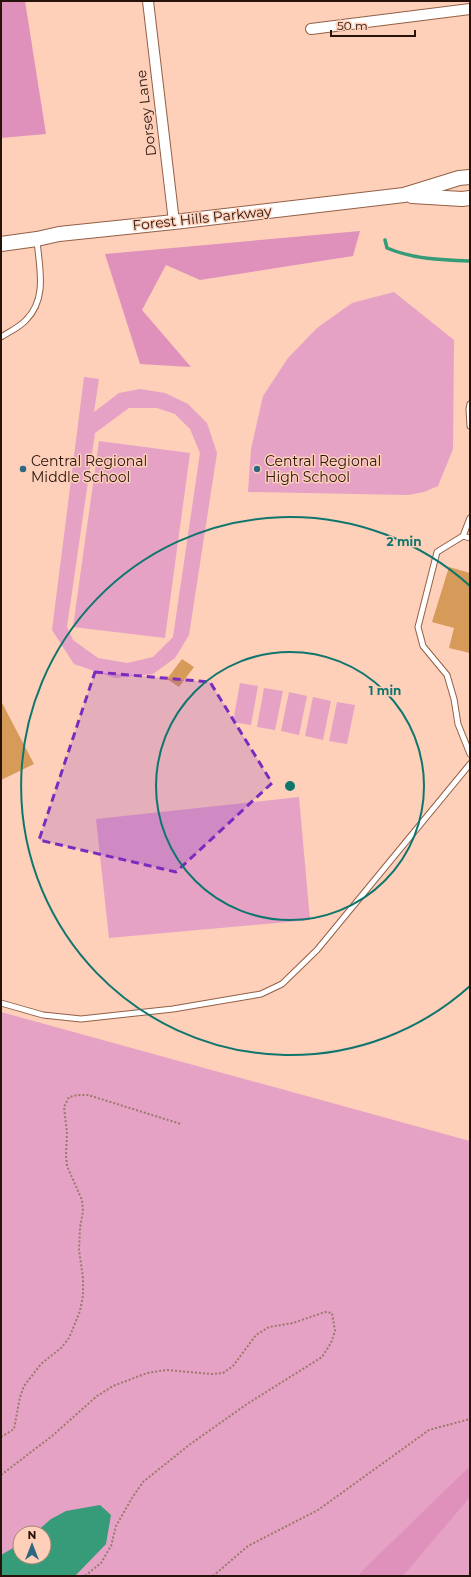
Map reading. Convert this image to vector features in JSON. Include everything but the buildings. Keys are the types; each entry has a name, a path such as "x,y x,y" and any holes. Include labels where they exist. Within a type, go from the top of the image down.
{"main road":[{"name":"Forest Hills Parkway","path":"1,244 59,234 404,195 459,178 470,177"},
{"name":"Forest Hills Parkway","path":"404,195 462,199 470,198"}],"street":[{"name":"Dorsey Lane","path":"148,1 174,222"},
{"path":"311,29 470,9"}],"lane":[{"path":"1,337 27,320 40,295 41,281 37,239"},
{"path":"470,404 470,424"},
{"path":"470,518 463,536 437,552 418,627 423,646 446,675 454,699 458,724 470,754"},
{"path":"463,536 470,538"},
{"path":"1,1003 43,1015 81,1019 173,1009 261,994 282,984 316,950 470,764"}],"path":[{"path":"1,1437 14,1429 20,1397 24,1386 41,1364 61,1348 69,1338 80,1311 83,1295 83,1278 79,1250 80,1228 83,1211 82,1200 68,1166 66,1156 67,1133 64,1107 69,1097 88,1095 180,1124"},
{"path":"1,1475 52,1436 97,1396 113,1386 147,1373 166,1370 212,1374 223,1373 233,1366 256,1335 269,1327 293,1323 325,1312 332,1313 335,1331 331,1343 322,1357 241,1408 189,1445 143,1482 116,1526 111,1546 101,1563 85,1576"},
{"path":"213,1576 248,1546 318,1510 429,1430 470,1419"}],"highlighted area":[{"path":"95,672 210,682 272,783 176,872 39,840"}],"shaded area":[{"path":"1,1 25,1 46,134 1,138"},
{"path":"360,231 353,256 200,280 166,265 142,310 191,367 140,364 105,254"},
{"path":"394,292 454,340 453,449 438,486 424,492 408,495 248,492 251,449 263,396 288,358 317,328 352,303"},
{"path":"84,377 99,379 94,412 119,393 140,389 165,393 188,404 207,423 217,453 189,635 175,658 153,674 115,678 74,664 52,630","holes":["129,408 157,408 175,414 190,429 200,453 173,637 153,657 127,663 98,658 73,640 67,627 95,433"]},
{"path":"99,441 190,453 165,638 73,627"},
{"path":"240,683 258,686 251,725 233,722"},
{"path":"264,688 283,691 275,730 257,727"},
{"path":"289,692 307,696 299,735 281,731"},
{"path":"313,697 331,701 323,740 305,736"},
{"path":"337,702 355,705 347,744 329,741"},
{"path":"299,797 310,920 109,938 96,819"},
{"path":"1,1012 470,1141 470,1576 1,1576"},
{"path":"470,1466 470,1497 403,1576 361,1576 359,1574"},
{"path":"100,1505 111,1515 106,1544 77,1574 74,1576 1,1576 1,1555 12,1549 12,1565 52,1565 52,1525 44,1525 51,1519 66,1511"}],"waterway":[{"path":"385,240 387,248 407,255 470,261"}],"place":[{"name":"Central Regional Middle School","path":"23,469"},
{"name":"Central Regional High School","path":"257,469"}]}
